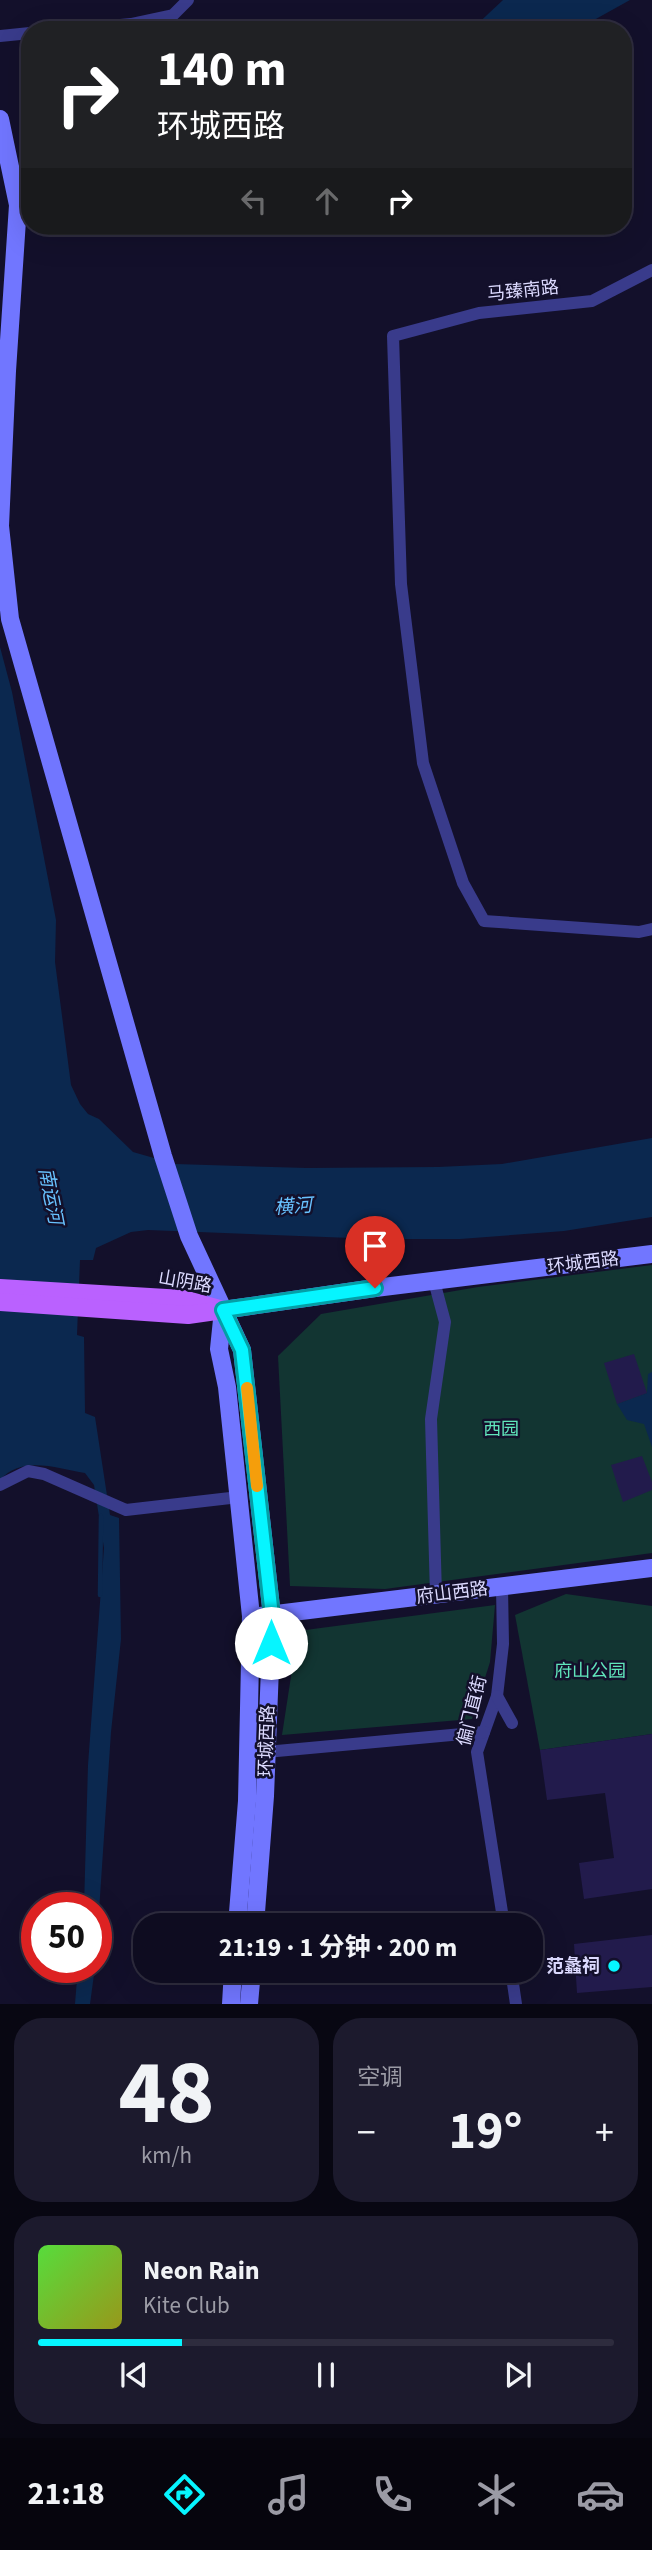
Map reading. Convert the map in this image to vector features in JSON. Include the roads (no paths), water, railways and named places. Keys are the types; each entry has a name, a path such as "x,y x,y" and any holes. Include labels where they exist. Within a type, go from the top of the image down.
{"main road":[{"path":"0,119 18,205 0,526 10,619 163,1156 189,1237 223,1310"},
{"name":"环城西路","path":"223,1310 652,1254"},
{"name":"山阴路","path":"0,1288 89,1300"},
{"name":"山阴路","path":"0,1303 183,1299 223,1310"},
{"name":"环城西路","path":"223,1310 219,1349 227,1387 251,1616 247,1801 238,1913"},
{"name":"环城西路","path":"223,1310 242,1350 272,1616 256,1913"},
{"name":"府山西路","path":"251,1616 272,1616 652,1568"},
{"path":"230,2004 232,1983"},
{"path":"249,2004 251,1983"}],"street":[{"path":"145,21 173,15 188,0"},
{"path":"0,36 21,34"},
{"name":"马臻南路","path":"652,270 592,301 479,313 393,336 401,584 421,749 463,883 484,921 639,932 652,929"},
{"path":"434,1281 445,1322 431,1419 436,1595"},
{"path":"0,1485 28,1471 44,1475 126,1510 239,1497"},
{"name":"偏门直街","path":"502,1587 503,1644 497,1696 477,1752 502,1913"},
{"path":"497,1696 512,1723"},
{"path":"266,1752 484,1732"},
{"path":"513,1983 516,2004"}],"water":[{"path":"503,0 630,0 592,21 481,21"},
{"path":"0,647 12,692 56,920 55,962 71,1085 88,1114 99,1119 133,1152 175,1164 307,1168 502,1164 652,1138 652,1217 564,1231 460,1239 377,1239 148,1230 131,1232 96,1248 93,1260 80,1260 77,1335 84,1337 85,1413 95,1417 110,1515 119,1518 121,1639 111,1732 100,1892 84,1892 88,1765 104,1548 94,1485 85,1473 40,1465 18,1468 0,1480"},
{"path":"652,1372 652,1447 644,1424 627,1420 617,1404 647,1393 648,1374"},
{"path":"77,1983 93,1983 90,2004 75,2004"}],"waterway":[{"path":"100,1595 101,1516"}],"place":[{"name":"范蠡祠","path":"614,1966"}],"water label":[{"name":"南运河","path":"50,1196"},
{"name":"横河","path":"293,1207"}],"park label":[{"name":"西园","path":"501,1429"},
{"name":"府山公园","path":"590,1671"}]}
